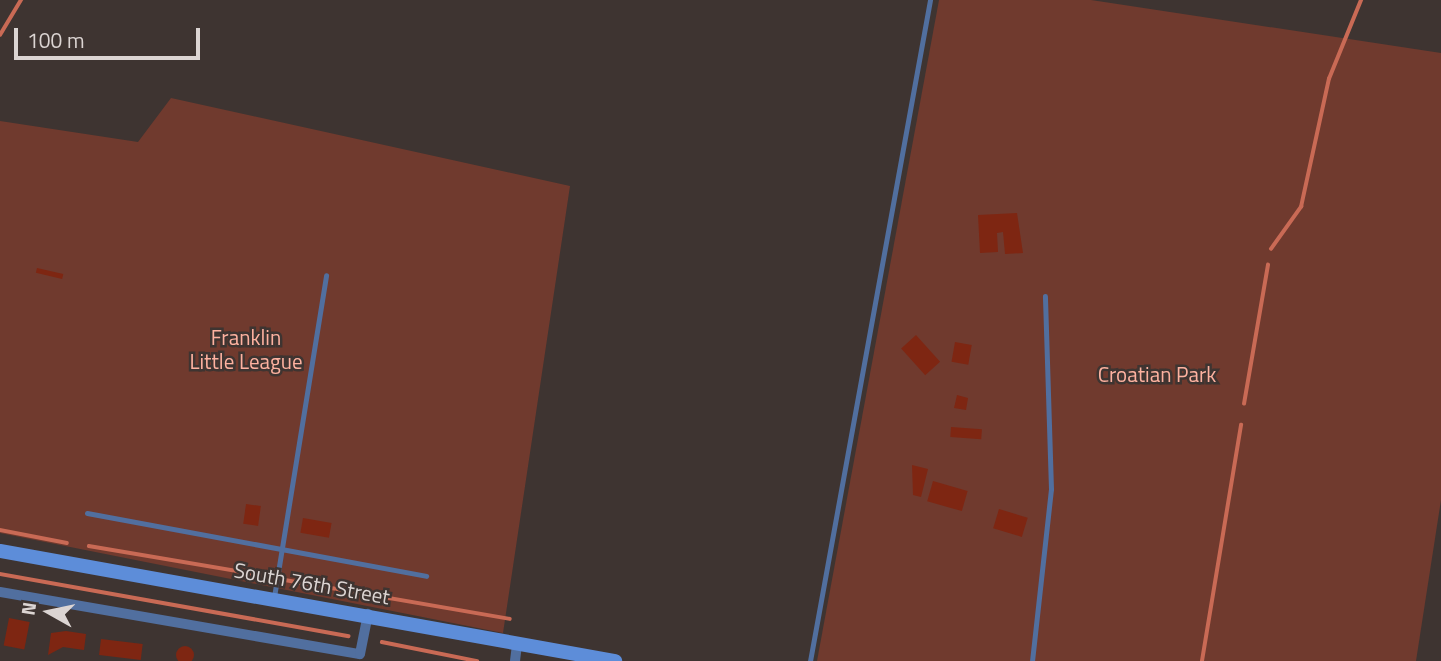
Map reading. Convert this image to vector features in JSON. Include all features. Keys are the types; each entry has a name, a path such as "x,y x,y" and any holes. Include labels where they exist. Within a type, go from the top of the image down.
{"main road":[{"name":"South 76th Street","path":"0,551 274,597 517,645 615,661"}],"street":[{"path":"0,592 360,654 368,614"},
{"path":"514,661 517,645"}],"lane":[{"path":"810,661 930,0"},
{"path":"274,597 326,275"},
{"path":"1032,661 1051,489 1045,296"},
{"path":"87,513 426,576"}],"green space":[{"name":"Croatian Park","path":"939,0 1091,0 1441,53 1441,500 1416,661 817,661"},
{"name":"Franklin Little League","path":"171,98 570,186 503,633 0,533 0,121 138,142"}],"building":[{"path":"1017,213 1023,253 1005,254 1003,232 997,233 998,252 980,253 978,215"},
{"path":"37,268 63,274 62,279 36,273"},
{"path":"916,335 940,362 925,375 901,348"},
{"path":"955,342 972,345 968,365 952,362"},
{"path":"957,395 968,398 966,410 954,408"},
{"path":"951,427 982,429 981,439 950,437"},
{"path":"912,465 928,469 921,497 913,495"},
{"path":"933,481 968,491 962,511 927,501"},
{"path":"246,504 261,506 258,526 243,524"},
{"path":"999,509 1028,518 1022,537 993,528"},
{"path":"303,518 332,523 329,538 300,533"},
{"path":"9,618 30,622 24,649 4,645"},
{"path":"66,631 86,634 84,650 63,647 48,655 51,633"},
{"path":"101,639 143,644 141,660 99,655"},
{"path":"181,646 189,646 194,655 192,662 181,664 176,659 176,651"}],"waterway":[{"path":"0,35 21,0"},
{"path":"1271,249 1301,207 1329,79 1361,0"},
{"path":"1244,404 1268,265"},
{"path":"1202,661 1241,425"},
{"path":"0,530 67,543"},
{"path":"89,546 267,576"},
{"path":"0,574 349,636"},
{"path":"285,580 510,619"},
{"path":"382,642 477,661"}]}
